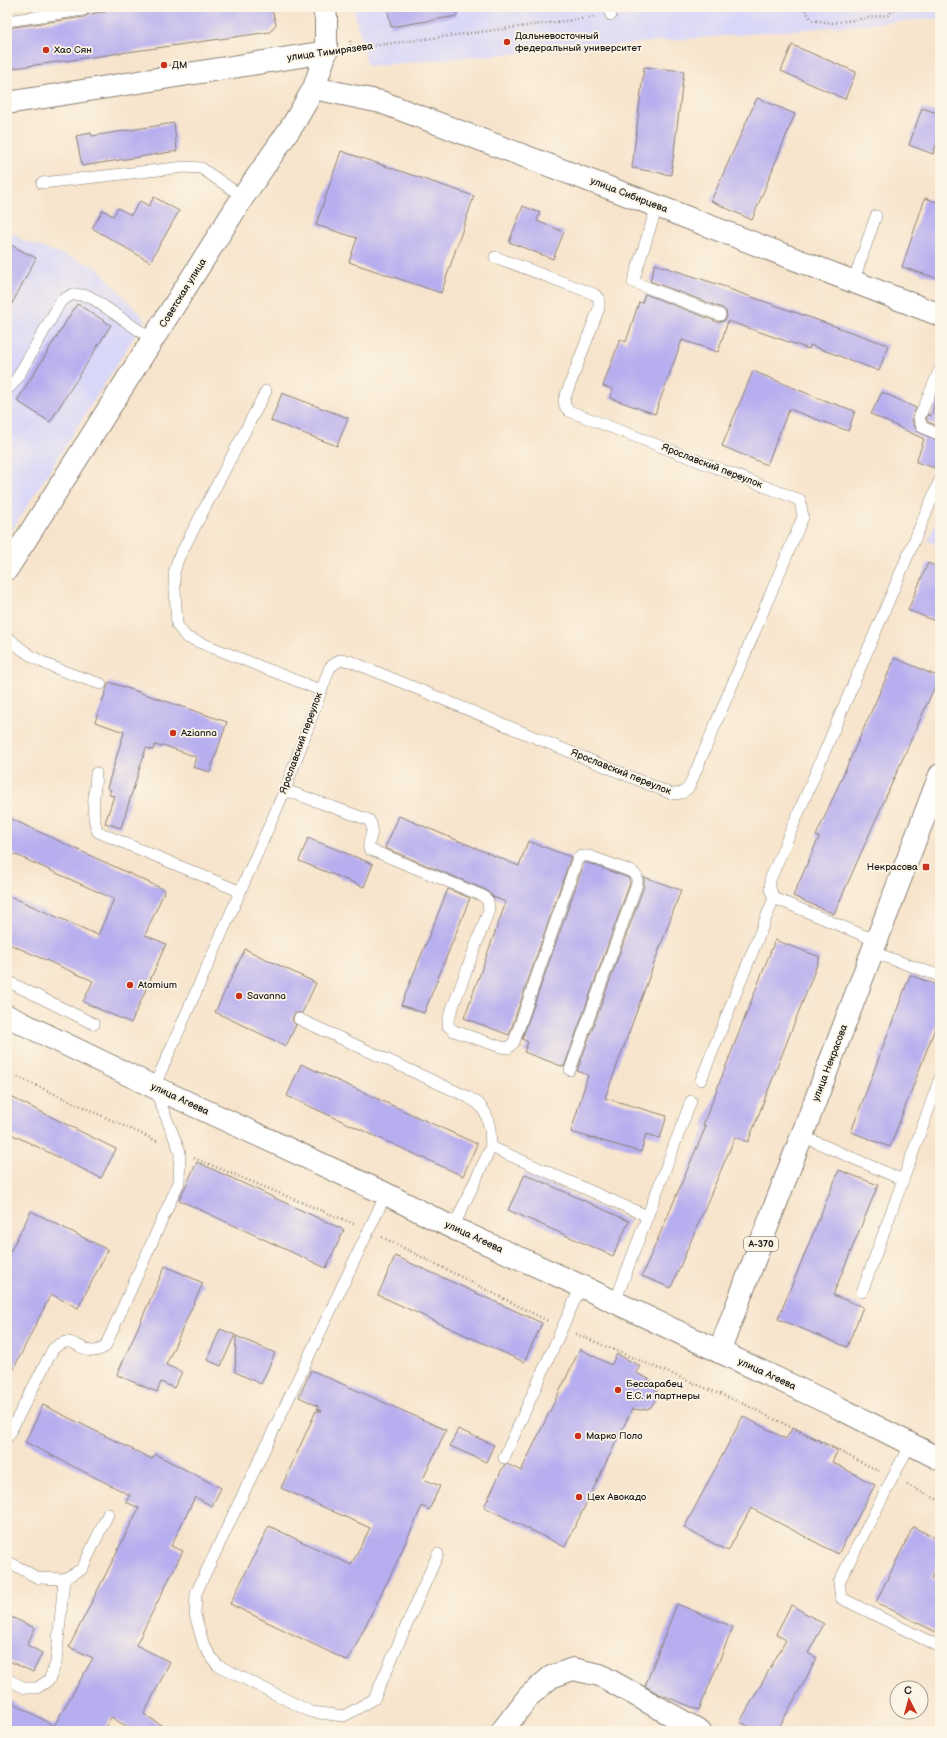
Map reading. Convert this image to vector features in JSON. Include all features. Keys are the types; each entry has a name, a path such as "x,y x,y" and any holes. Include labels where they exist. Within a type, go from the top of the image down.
{"main road":[{"name":"Советская улица","path":"7,569 243,197 294,123 314,88 326,52 326,17 323,7"},
{"name":"улица Тимирязева","path":"7,103 326,52"},
{"name":"улица Сибирцева","path":"314,88 381,102 940,315"},
{"name":"улица Некрасова","path":"720,1352 939,783"},
{"name":"улица Агеева","path":"7,1016 154,1087 386,1194 453,1228 615,1302 838,1408 940,1459"},
{"path":"502,1731 529,1696 550,1677 573,1669 600,1675 700,1731"}],"lane":[{"path":"7,21 82,10 86,7"},
{"path":"42,183 185,167 201,168 243,197"},
{"path":"657,206 632,282 720,315"},
{"path":"853,282 876,216"},
{"name":"Ярославский переулок","path":"154,1087 285,790 320,690 330,667 340,660 350,661 672,794 682,793 689,787 803,517 800,500 570,411 565,406 564,400 600,308 599,298 594,294 495,256"},
{"path":"7,390 16,380 61,301 73,294 89,296 153,340"},
{"path":"940,369 919,418 922,427 940,435"},
{"path":"266,391 178,560 174,573 177,625 186,637 320,690"},
{"path":"940,480 770,880 770,889 774,898 940,976"},
{"path":"7,636 18,648 30,656 54,667 101,684"},
{"path":"96,773 94,824 98,832 239,892"},
{"path":"285,790 369,820 373,826 368,843 369,849 483,896 488,901 489,910 448,1020 448,1026 454,1031 501,1047 508,1048 514,1042 577,860 581,856 588,856 633,872 637,877 637,884 570,1070"},
{"path":"701,1080 774,898"},
{"path":"7,981 94,1024"},
{"path":"299,1019 468,1097 478,1104 486,1114 490,1129 491,1147 453,1228"},
{"path":"862,1292 940,1078"},
{"path":"7,1438 53,1349 61,1342 69,1341 91,1352 98,1352 105,1347 179,1182 180,1152 154,1087"},
{"path":"615,1302 646,1216 691,1101"},
{"path":"802,1136 903,1180"},
{"path":"491,1147 646,1216"},
{"path":"386,1194 196,1593 195,1615 204,1646 217,1665 311,1712 344,1716 374,1699 438,1554"},
{"path":"504,1458 581,1286"},
{"path":"910,1444 839,1582 841,1598 940,1647"},
{"path":"7,1561 38,1578 64,1579 82,1569 108,1514"},
{"path":"7,1679 24,1688 37,1688 49,1680 56,1663 64,1579"}],"path":[{"name":"улица Тимирязева","path":"326,52 610,11 654,7"},
{"path":"803,7 812,20 832,23 888,15 897,7"},
{"path":"7,1072 180,1152 368,1230 562,1328 746,1405 940,1501"}],"shaded area":[{"name":"Дальневосточный федеральный университет","path":"353,7 940,7 940,18 367,66"},
{"path":"7,233 15,233 22,240 97,267 145,320 7,538"},
{"path":"940,513 940,546 928,541"}],"building":[{"path":"111,7 271,7 276,24 270,32 7,69 7,28 84,17 89,14 111,11"},
{"path":"387,7 457,7 457,16 391,27"},
{"path":"792,45 856,72 845,99 781,71"},
{"path":"644,67 684,71 671,175 632,168"},
{"path":"757,98 795,114 752,220 711,201"},
{"path":"922,108 940,114 940,134 933,154 909,145"},
{"path":"174,123 177,151 82,166 76,136 91,133 92,136"},
{"path":"341,151 474,196 441,293 349,262 357,238 316,225"},
{"path":"154,197 179,211 150,262 92,228 103,210 113,216 118,208 131,215 140,201 149,206"},
{"path":"925,198 940,203 940,267 936,278 902,267"},
{"path":"523,206 540,213 537,221 564,232 553,259 509,242"},
{"path":"7,243 36,258 7,313"},
{"path":"655,264 729,288 888,345 879,371 810,345 809,349 728,321 718,352 682,340 655,414 610,398 613,389 603,386 620,339 626,342 639,302 642,303 645,294 718,322 724,321 727,317 726,311 722,308 650,281"},
{"path":"77,304 111,325 50,422 17,401"},
{"path":"753,371 818,398 855,411 848,431 789,409 767,465 722,446"},
{"path":"882,392 916,408 912,420 917,431 940,442 940,452 935,468 916,462 924,439 871,414"},
{"path":"282,393 348,418 337,446 271,421"},
{"path":"936,399 940,400 940,427 928,422 926,418 928,414 931,416"},
{"path":"928,563 940,568 940,623 908,610"},
{"path":"895,658 939,677 834,914 793,896 819,837 816,836"},
{"path":"109,682 227,722 210,772 193,767 196,757 163,745 162,747 155,745 153,750 146,748 121,828 105,823 114,796 109,795 111,790 107,788 124,732 95,722"},
{"path":"399,816 519,866 528,841 571,857 509,1035 464,1018 506,902 493,897 486,890 385,848"},
{"path":"7,817 165,890 145,935 166,944 131,1023 83,1002 93,981 7,943 7,895 98,935 114,899 7,851"},
{"path":"308,838 373,864 364,887 299,861"},
{"path":"584,863 588,863 629,878 630,883 564,1067 524,1052 528,1042 522,1039"},
{"path":"644,877 681,890 605,1098 667,1116 660,1138 646,1134 641,1152 571,1132 588,1075 577,1071 644,886"},
{"path":"448,889 470,898 424,1013 401,1005"},
{"path":"775,940 820,957 748,1142 735,1137 671,1288 642,1276 706,1126 703,1125"},
{"path":"245,949 316,983 302,1013 295,1013 293,1016 292,1020 296,1025 286,1046 215,1012"},
{"path":"910,975 940,986 940,1015 890,1147 851,1132"},
{"path":"301,1064 477,1144 463,1176 287,1096"},
{"path":"7,1095 116,1149 101,1178 7,1132"},
{"path":"197,1162 344,1230 326,1268 179,1200"},
{"path":"839,1170 878,1185 833,1295 863,1307 847,1347 778,1319"},
{"path":"525,1174 629,1221 613,1256 508,1210"},
{"path":"31,1211 108,1250 78,1308 51,1294 7,1382 7,1258"},
{"path":"395,1256 542,1323 524,1362 378,1295"},
{"path":"165,1266 203,1283 166,1365 182,1372 174,1388 161,1382 157,1392 117,1375"},
{"path":"220,1329 235,1335 221,1366 207,1360"},
{"path":"236,1336 275,1353 261,1384 235,1372"},
{"name":"Марко Поло","path":"580,1349 611,1365 617,1354 640,1366 636,1373 649,1379 657,1391 655,1401 650,1408 642,1410 632,1409 565,1547 484,1507 504,1465 507,1464 521,1471"},
{"path":"311,1370 446,1430 423,1479 440,1486 429,1510 422,1506 396,1564 348,1661 230,1604 269,1526 351,1565 370,1528 281,1488 316,1411 322,1411 317,1409 318,1406 299,1397"},
{"path":"43,1405 152,1459 155,1454 221,1488 212,1506 195,1497 171,1546 183,1551 136,1645 170,1662 144,1714 170,1731 134,1731 111,1717 103,1731 18,1731 7,1725 7,1699 54,1726 93,1658 69,1647 139,1508 126,1502 130,1495 25,1442"},
{"path":"743,1416 786,1439 793,1427 838,1450 832,1462 875,1485 838,1554 751,1508 728,1551 684,1528"},
{"path":"458,1429 494,1445 486,1462 450,1446"},
{"path":"913,1527 940,1540 940,1560 931,1578 940,1582 940,1634 876,1602"},
{"path":"677,1604 733,1627 699,1710 657,1693 645,1686"},
{"path":"791,1605 824,1624 808,1653 817,1658 777,1731 757,1731 740,1722 786,1640 776,1634"},
{"path":"7,1615 35,1628 27,1645 42,1653 33,1672 7,1660"}],"place":[{"name":"Дальневосточный федеральный университет","path":"507,42"},
{"name":"Хао Сян","path":"46,50"},
{"name":"ДМ","path":"164,65"},
{"name":"Azianna","path":"173,733"},
{"name":"Некрасова","path":"926,867"},
{"name":"Atomium","path":"130,985"},
{"name":"Savanna","path":"239,996"},
{"name":"Бессарабец Е.С. и партнеры","path":"618,1390"},
{"name":"Марко Поло","path":"578,1436"},
{"name":"Цех Авокадо","path":"579,1497"}]}
